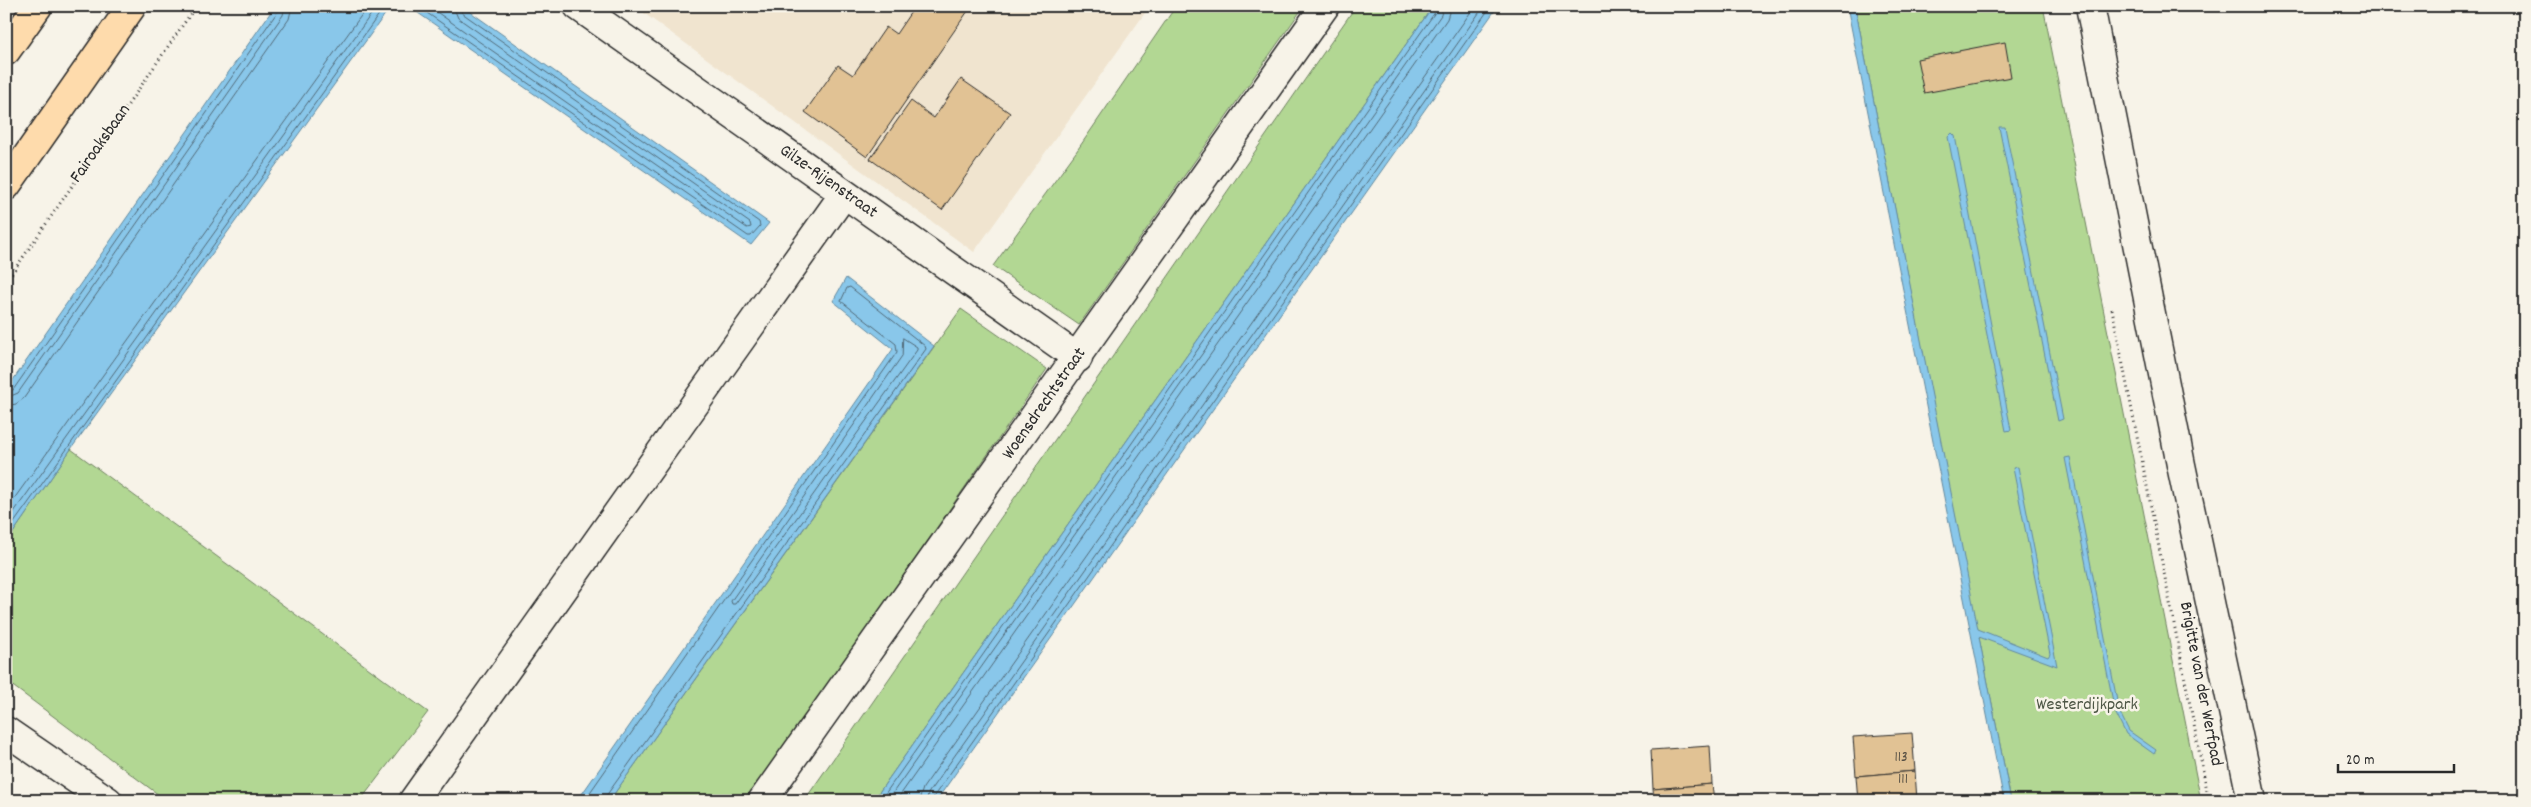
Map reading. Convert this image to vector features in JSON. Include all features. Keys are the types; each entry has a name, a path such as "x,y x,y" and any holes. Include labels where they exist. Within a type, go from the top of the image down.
{"main road":[{"path":"6,51 38,6"},
{"path":"6,186 132,6"}],"street":[{"name":"Gilze-Rijenstraat","path":"578,6 1078,358"},
{"name":"Woensdrechtstraat","path":"762,801 1078,358 1325,6"},
{"path":"2090,6 2180,465 2252,801"},
{"path":"413,801 844,194"},
{"path":"6,731 108,801"}],"path":[{"name":"Fairoaksbaan","path":"6,282 196,6"},
{"name":"Brigitte van der Werfpad","path":"2164,572 2209,801"}],"shaded area":[{"path":"634,6 1150,6 974,252"}],"green space":[{"path":"1176,6 1304,6 1079,325 993,266 1076,152"},
{"path":"1356,6 1433,6 873,801 804,801"},
{"name":"Westerdijkpark","path":"1855,6 2043,6 2201,801 2011,801"},
{"path":"961,309 1047,369 747,801 609,801"},
{"path":"71,449 428,712 360,801 167,801 6,681 6,543"}],"water":[{"path":"275,6 391,6 71,449 6,543 6,390"},
{"path":"408,6 462,6 769,223 751,245"},
{"path":"1433,6 1498,6 936,801 873,801"},
{"path":"1847,6 1855,6 1978,629 2048,657 2050,654 2013,468 2018,467 2057,666 1979,637 2011,801 2004,801"},
{"path":"1999,127 2005,127 2063,419 2058,421"},
{"path":"1952,133 1955,136 2011,430 2006,431 1948,137"},
{"path":"846,278 934,346 609,801 577,801 893,349 833,301"},
{"path":"2070,457 2119,711 2129,731 2156,750 2154,754 2126,734 2115,712 2065,458"}],"building":[{"path":"915,6 967,6 970,8 867,157 805,112 838,65 853,75 886,27 896,34"},
{"path":"2005,42 2011,77 1924,93 1917,59"},
{"path":"961,79 1010,113 942,210 870,159 911,101 934,118"},
{"path":"1912,733 1915,771 1856,776 1853,737"},
{"path":"1710,746 1712,784 1653,789 1651,750"},
{"path":"1915,771 1917,801 1858,801 1856,776"},
{"path":"1712,784 1714,801 1654,801 1653,789"}]}
